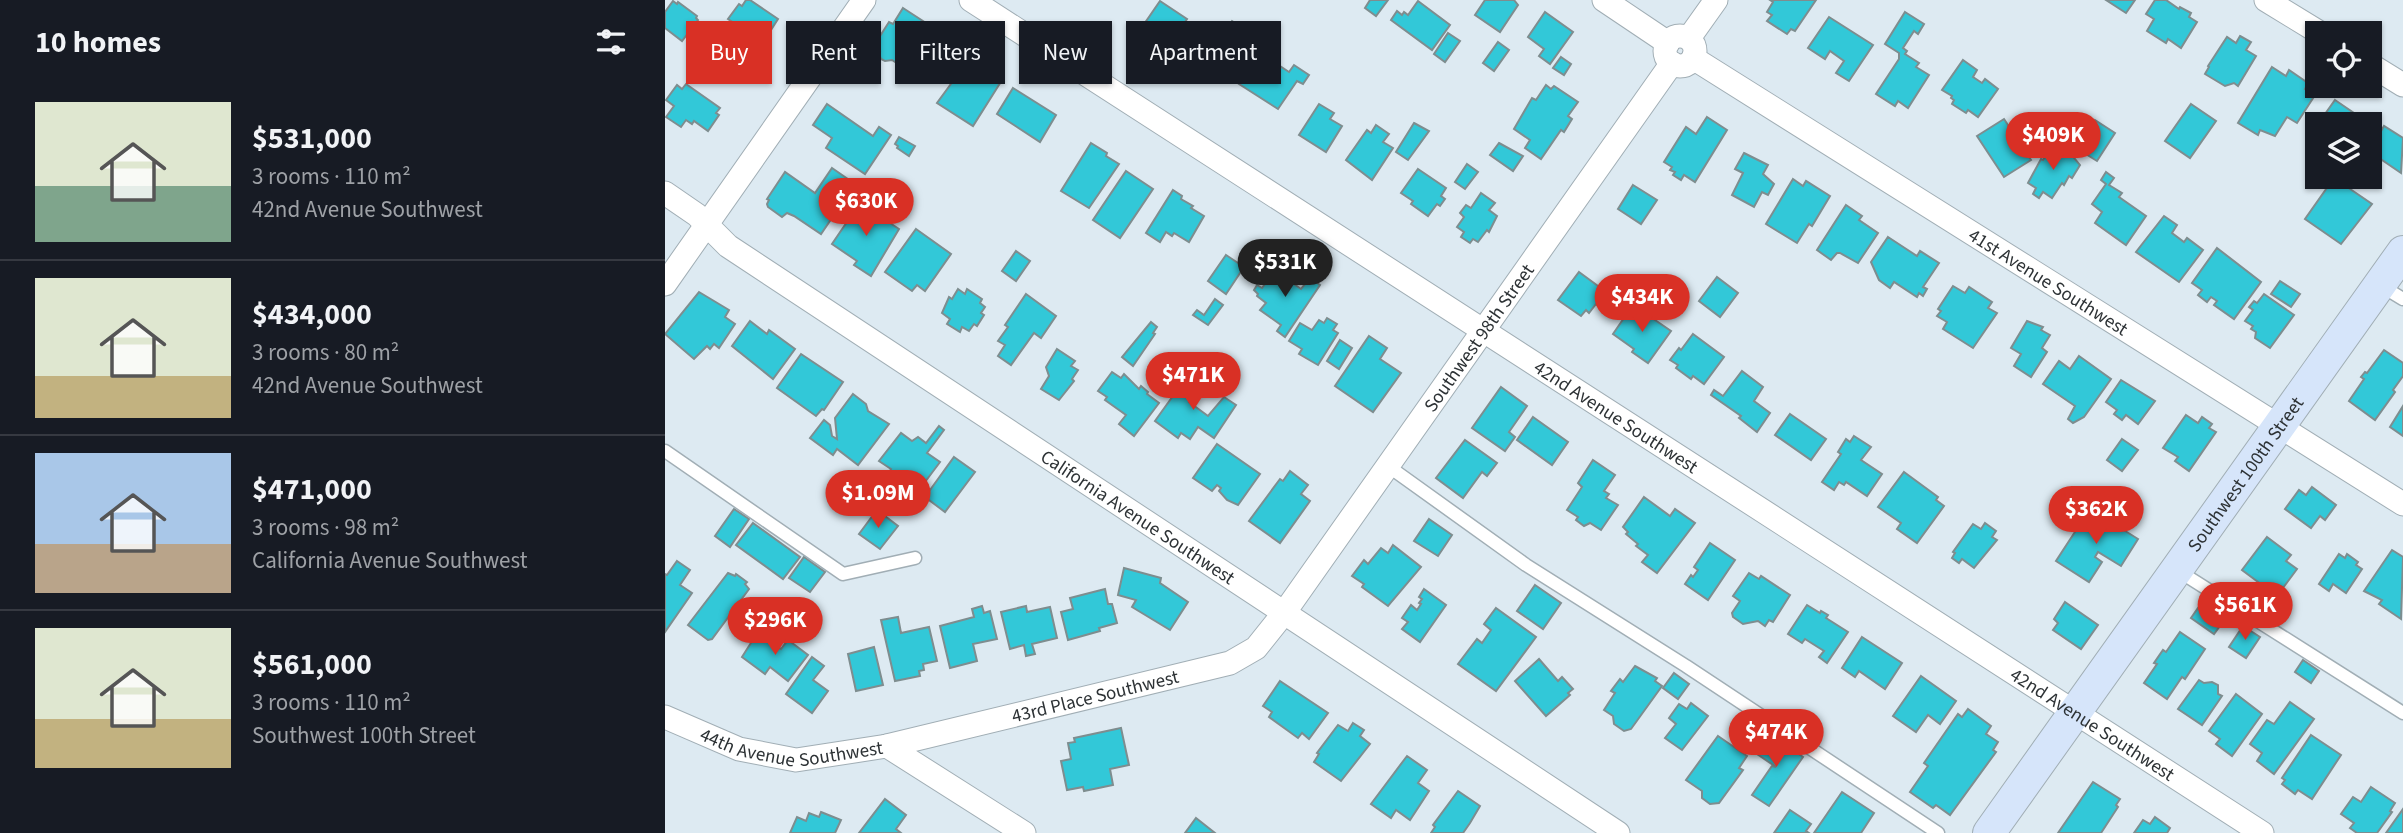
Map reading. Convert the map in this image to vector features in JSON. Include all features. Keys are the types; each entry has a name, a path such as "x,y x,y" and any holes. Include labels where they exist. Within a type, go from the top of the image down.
{"street":[{"path":"665,284 864,0"},
{"name":"42nd Avenue Southwest","path":"971,0 2262,833"},
{"name":"41st Avenue Southwest","path":"1604,0 2403,504"},
{"name":"Southwest 98th Street","path":"1284,613 1716,0"},
{"path":"2266,0 2305,24"},
{"path":"2382,72 2403,85"},
{"name":"California Avenue Southwest","path":"665,193 698,215 728,246 1618,833"},
{"name":"Southwest 100th Street","path":"1989,833 2280,426 2391,292 2403,252"},
{"name":"43rd Place Southwest","path":"887,746 1230,663 1256,649 1284,613"},
{"name":"44th Avenue Southwest","path":"665,717 739,749 796,760 887,746 1024,833"}],"lane":[{"path":"665,451 843,574 915,558"},
{"path":"1388,466 1526,565 1686,666 1938,833"},
{"path":"2177,570 2403,713"}],"building":[{"path":"746,0 750,0 778,19 772,28 772,21 728,19 739,4 742,6"},
{"path":"1370,0 1388,0 1376,16 1365,8"},
{"path":"1485,0 1514,0 1518,5 1500,32 1475,15"},
{"path":"1770,0 1816,0 1795,31 1791,29 1787,34 1767,21 1772,15 1767,12 1773,2"},
{"path":"2106,0 2135,0 2126,13"},
{"path":"2155,0 2166,0 2179,9 2180,7 2191,13 2189,17 2197,22 2181,48 2168,39 2166,43 2147,31 2154,19 2146,14"},
{"path":"673,1 677,4 678,2 697,16 698,20 686,21 686,36 682,41 665,28 665,12"},
{"path":"1160,1 1187,19 1186,21 1146,21"},
{"path":"1418,1 1450,25 1432,50 1391,20 1397,11 1408,15"},
{"path":"903,8 923,21 895,21 895,62 881,59 881,34 889,22 893,24"},
{"path":"1545,12 1573,32 1550,64 1539,56 1544,49 1528,37"},
{"path":"1905,12 1924,24 1918,34 1914,31 1903,48 1907,51 1905,54 1919,63 1916,67 1929,75 1908,108 1898,101 1895,106 1876,94 1899,59 1899,53 1885,44"},
{"path":"1829,17 1873,45 1849,81 1836,73 1844,61 1830,51 1825,59 1808,48"},
{"path":"1448,33 1460,41 1445,62 1434,54"},
{"path":"2240,36 2251,42 2246,50 2256,56 2238,86 2234,83 2225,86 2205,74 2227,37 2236,43"},
{"path":"1498,42 1509,50 1494,71 1483,63"},
{"path":"1561,57 1571,64 1564,75 1553,68"},
{"path":"1963,60 1977,70 1973,77 1982,83 1985,79 1998,89 1978,117 1952,104 1952,96 1942,90"},
{"path":"1294,65 1309,75 1303,84 1297,81 1278,109 1239,84 1281,84 1281,67 1289,72"},
{"path":"2272,67 2286,76 2289,70 2305,81 2305,98 2313,98 2297,123 2287,117 2275,136 2260,130 2258,135 2238,123"},
{"path":"686,84 720,108 716,113 719,115 708,131 694,121 692,124 686,120 681,127 666,117 674,106 666,100 677,85 682,89"},
{"path":"951,84 999,84 973,126 937,103"},
{"path":"1546,85 1551,89 1554,86 1578,102 1568,116 1572,119 1564,132 1561,130 1541,159 1525,148 1530,140 1514,129 1532,98 1536,100"},
{"path":"1013,88 1056,115 1040,142 997,114"},
{"path":"2335,100 2352,112 2326,112"},
{"path":"827,104 873,136 879,127 891,135 865,174 826,148 832,138 813,125"},
{"path":"1319,104 1334,113 1330,119 1342,126 1326,152 1299,135"},
{"path":"2191,104 2216,121 2190,158 2165,141"},
{"path":"1707,117 1727,130 1695,182 1684,175 1681,180 1673,175 1675,172 1670,170 1672,167 1664,162 1686,127 1696,134"},
{"path":"2004,119 2016,137 2020,136 2032,155 2029,157 2031,160 2004,177 1977,136"},
{"path":"2095,120 2115,133 2097,161 2076,148"},
{"path":"1414,123 1429,131 1408,160 1396,152"},
{"path":"1376,125 1389,134 1383,142 1393,148 1372,180 1346,160 1367,130 1371,133"},
{"path":"2384,126 2403,138 2401,173 2382,160"},
{"path":"899,137 915,146 909,156 897,148 895,144"},
{"path":"1091,143 1119,164 1089,208 1061,191"},
{"path":"1499,143 1523,156 1513,171 1490,155"},
{"path":"2053,144 2070,153 2080,165 2072,178 2069,176 2064,185 2062,183 2052,198 2043,192 2039,198 2033,194 2036,188 2028,183"},
{"path":"1744,153 1768,165 1763,174 1774,184 1768,195 1762,192 1754,207 1732,195 1743,173 1735,169"},
{"path":"1467,164 1478,172 1465,189 1455,182"},
{"path":"832,168 855,184 821,234 794,216 787,213 782,217 768,207 767,199 785,172 815,193"},
{"path":"1418,169 1446,188 1441,196 1445,199 1440,206 1437,204 1428,216 1401,193"},
{"path":"1126,171 1153,189 1120,238 1093,220"},
{"path":"2106,172 2114,178 2109,185 2122,193 2119,197 2146,216 2126,245 2095,223 2102,212 2092,204 2106,184 2101,180"},
{"path":"1793,179 1803,186 1806,181 1830,196 1812,226 1809,224 1797,243 1766,224"},
{"path":"1633,185 1657,200 1641,224 1618,209"},
{"path":"2326,189 2350,189 2372,204 2341,244 2305,219"},
{"path":"1173,190 1193,206 1191,208 1204,216 1189,242 1174,233 1172,236 1166,232 1160,242 1146,233"},
{"path":"1481,193 1495,203 1489,210 1497,216 1489,232 1487,230 1478,242 1473,239 1470,243 1461,237 1464,232 1457,227 1464,217 1460,213 1466,205 1471,208"},
{"path":"860,203 899,229 871,276 854,265 857,261 832,244"},
{"path":"1846,205 1862,216 1859,220 1878,233 1858,263 1840,253 1831,260 1817,250"},
{"path":"2164,216 2177,225 2172,233 2184,242 2187,238 2203,250 2179,282 2136,252"},
{"path":"916,229 951,254 925,291 917,285 912,291 885,272"},
{"path":"1888,237 1917,256 1920,251 1939,263 1923,287 1927,289 1923,296 1919,293 1917,297 1894,282 1890,288 1879,280 1871,262"},
{"path":"2217,248 2261,282 2234,319 2214,305 2217,301 2211,297 2207,302 2198,295 2202,290 2192,283"},
{"path":"1016,251 1030,261 1016,281 1002,271"},
{"path":"1226,255 1244,267 1226,294 1208,281"},
{"path":"1278,266 1290,274 1287,279 1301,289 1310,278 1320,285 1285,337 1277,331 1281,325 1260,310 1266,303 1254,290 1257,285 1262,288"},
{"path":"1579,272 1602,289 1598,294 1607,300 1601,308 1596,304 1589,313 1586,310 1581,316 1558,300"},
{"path":"1717,277 1738,293 1720,317 1699,301"},
{"path":"2280,281 2300,294 2291,307 2271,294"},
{"path":"1953,286 1965,293 1969,287 1992,302 1988,308 1997,313 1973,348 1943,329 1947,322 1937,316 1941,311 1938,309"},
{"path":"958,289 965,294 967,289 982,299 980,303 985,307 981,313 984,315 977,326 974,324 969,331 962,327 960,332 947,324 950,319 942,313 949,297 952,299"},
{"path":"699,292 729,310 725,317 735,324 719,348 714,344 710,349 707,346 694,359 665,334"},
{"path":"1026,294 1056,316 1041,338 1034,333 1011,365 998,356 1005,345 998,341 1008,327 1005,325"},
{"path":"2264,294 2294,315 2270,348 2255,338 2256,332 2251,329 2253,326 2245,321 2253,310 2249,307 2254,301 2257,303"},
{"path":"1215,299 1223,305 1208,325 1193,315 1197,310 1204,315"},
{"path":"1633,305 1671,331 1648,363 1613,334"},
{"path":"1327,318 1337,324 1333,330 1338,333 1318,365 1299,354 1302,349 1289,341 1300,323 1312,330 1319,320 1324,323"},
{"path":"750,321 767,334 769,330 795,349 773,379 732,346"},
{"path":"2027,321 2043,327 2041,330 2050,335 2042,348 2047,352 2031,377 2014,366 2021,354 2011,348"},
{"path":"1151,322 1157,327 1153,333 1155,334 1133,366 1122,357"},
{"path":"1693,334 1724,357 1704,384 1693,376 1691,379 1670,360"},
{"path":"1369,336 1387,348 1380,359 1401,373 1373,412 1335,386"},
{"path":"1340,340 1352,348 1339,369 1327,361"},
{"path":"1057,349 1075,361 1071,366 1078,370 1072,379 1074,381 1059,400 1041,389 1049,376 1046,367"},
{"path":"2384,350 2403,363 2403,376 2375,420 2349,401 2364,379 2361,377"},
{"path":"801,354 843,382 824,410 816,416 777,388"},
{"path":"2079,356 2111,379 2084,417 2073,423 2068,419 2075,406 2043,384 2059,361 2070,369"},
{"path":"1191,371 1204,380 1189,402 1208,416 1224,397 1236,405 1214,438 1198,427 1190,439 1181,433 1178,438 1155,421"},
{"path":"1742,371 1763,387 1754,401 1770,413 1757,432 1739,418 1741,416 1711,395 1714,390 1723,396"},
{"path":"1112,372 1121,378 1124,374 1159,403 1134,436 1119,424 1126,415 1105,400 1107,397 1098,391"},
{"path":"2121,380 2155,401 2138,424 2126,415 2122,420 2114,414 2117,410 2106,402"},
{"path":"1501,387 1527,406 1509,432 1515,437 1505,451 1472,428"},
{"path":"853,394 866,404 868,411 889,424 858,465 837,449 833,455 810,438 824,420 830,425 832,436 837,439 835,418"},
{"path":"2403,406 2403,436 2390,427"},
{"path":"1790,414 1826,439 1811,460 1775,435"},
{"path":"2186,415 2198,423 2202,417 2212,424 2209,428 2216,432 2189,471 2175,461 2178,457 2163,448"},
{"path":"1533,417 1568,442 1552,465 1517,440"},
{"path":"939,426 944,430 927,453 940,462 919,490 906,481 897,493 883,483 891,469 879,461 901,433 912,441 918,437 926,443"},
{"path":"1854,436 1871,447 1861,460 1882,474 1867,496 1846,482 1844,485 1839,482 1834,490 1822,482 1841,454 1838,452 1846,439 1850,442"},
{"path":"2122,439 2138,450 2122,471 2107,460"},
{"path":"1465,440 1497,463 1487,476 1482,472 1463,498 1436,478"},
{"path":"1217,444 1260,474 1238,505 1227,500 1217,485 1212,491 1193,478"},
{"path":"954,457 975,472 945,512 925,497"},
{"path":"1593,460 1615,475 1604,491 1609,494 1606,498 1618,505 1601,530 1590,523 1584,526 1576,520 1578,517 1567,510 1582,487 1578,483"},
{"path":"1290,471 1308,485 1301,494 1310,501 1280,543 1249,521 1280,479 1283,481"},
{"path":"1904,472 1938,497 1936,500 1944,506 1917,543 1897,529 1901,523 1878,507"},
{"path":"2312,487 2336,505 2325,520 2320,516 2311,528 2285,509 2299,490 2306,495"},
{"path":"1644,497 1670,516 1675,509 1695,523 1657,573 1642,562 1648,555 1636,546 1638,544 1626,534 1628,532 1623,527"},
{"path":"734,509 749,519 730,547 715,536"},
{"path":"2090,509 2138,539 2121,566 2098,552 2095,557 2102,562 2089,582 2056,561"},
{"path":"877,510 898,526 880,549 859,534"},
{"path":"1429,519 1452,535 1438,556 1414,541"},
{"path":"753,523 800,557 783,579 736,545"},
{"path":"1985,523 1996,531 1992,537 1997,540 1974,568 1962,559 1959,563 1952,558 1955,553 1953,552 1973,524 1981,529"},
{"path":"2267,537 2291,555 2286,561 2297,569 2277,596 2242,570"},
{"path":"1710,543 1735,560 1708,600 1685,584 1698,570 1694,567"},
{"path":"1393,545 1421,567 1388,606 1352,576 1364,560 1368,564 1381,548 1388,553"},
{"path":"2392,550 2403,557 2401,619 2379,604 2382,600 2364,591"},
{"path":"2339,554 2345,558 2347,554 2358,562 2356,565 2362,569 2346,593 2333,584 2329,591 2319,584"},
{"path":"804,557 825,572 810,592 789,578"},
{"path":"677,561 690,570 680,585 692,593 665,632 665,574 667,575"},
{"path":"1124,568 1161,578 1160,583 1188,602 1170,630 1132,607 1136,600 1118,595"},
{"path":"728,573 735,576 736,574 747,582 745,584 749,589 712,639 708,640 688,625"},
{"path":"1749,573 1759,579 1761,576 1790,595 1773,622 1769,620 1765,626 1758,621 1743,624 1733,617 1732,613 1740,601 1733,596"},
{"path":"1535,585 1561,603 1543,629 1517,611"},
{"path":"1105,589 1108,604 1112,604 1117,623 1068,640 1061,612 1073,609 1070,598"},
{"path":"1424,589 1446,605 1420,642 1402,629 1408,622 1402,618 1411,605 1417,610 1422,599 1419,597"},
{"path":"2205,598 2228,615 2214,634 2191,618"},
{"path":"2065,602 2098,625 2081,649 2053,630 2058,623 2054,619"},
{"path":"1807,605 1828,615 1826,618 1848,632 1827,663 1819,657 1824,651 1805,639 1802,643 1788,634"},
{"path":"982,606 984,613 990,611 997,639 973,644 977,661 950,668 940,626 974,617 972,609"},
{"path":"1026,606 1027,612 1050,607 1057,638 1032,644 1035,654 1026,656 1024,645 1010,649 1001,612"},
{"path":"1496,608 1536,637 1496,691 1458,664 1477,639 1482,643 1491,630 1484,624"},
{"path":"898,617 901,633 929,627 937,661 923,664 924,670 919,671 920,676 895,681 881,620"},
{"path":"2243,626 2260,637 2246,658 2229,647"},
{"path":"758,632 781,649 788,640 808,655 788,681 770,667 765,674 742,657"},
{"path":"2180,632 2205,649 2185,679 2182,677 2167,699 2144,683 2163,650 2166,652"},
{"path":"1862,637 1902,663 1885,689 1859,671 1855,677 1842,668"},
{"path":"874,647 883,685 856,691 848,654"},
{"path":"812,657 824,666 813,680 828,691 812,713 786,694"},
{"path":"1539,659 1558,681 1562,677 1573,689 1568,693 1570,695 1546,716 1515,681"},
{"path":"2303,660 2319,671 2311,683 2295,672"},
{"path":"1635,666 1657,678 1655,681 1662,686 1631,729 1624,731 1614,724 1613,716 1604,710 1615,693 1611,691 1620,679 1623,682"},
{"path":"1674,673 1689,684 1678,699 1663,688"},
{"path":"1921,676 1956,701 1940,724 1928,715 1916,732 1893,716"},
{"path":"2199,680 2218,685 2218,694 2222,696 2202,725 2178,709"},
{"path":"1280,681 1328,713 1309,739 1302,733 1298,738 1269,717 1272,712 1263,706"},
{"path":"2236,694 2262,714 2232,756 2216,744 2220,739 2209,731"},
{"path":"2290,702 2314,719 2274,774 2257,761 2262,753 2250,744 2267,720 2274,724"},
{"path":"1691,703 1708,716 1682,750 1665,738 1676,724 1669,718 1679,704 1687,709"},
{"path":"1968,709 1991,726 1986,734 1998,742 1993,750 1996,752 1950,815 1936,805 1933,808 1910,792 1928,766 1924,763 1958,714 1962,717"},
{"path":"1353,723 1364,730 1360,736 1370,744 1341,781 1314,762 1319,754 1317,753 1338,725 1348,731"},
{"path":"1121,728 1129,765 1110,769 1113,785 1084,791 1083,787 1067,790 1061,761 1071,759 1068,743 1075,742 1074,738"},
{"path":"1771,734 1803,757 1769,806 1752,795 1772,766 1776,767 1757,754"},
{"path":"2311,735 2341,755 2312,799 2298,790 2295,794 2282,784 2285,780 2282,778"},
{"path":"1718,736 1747,756 1739,768 1743,770 1719,803 1710,804 1702,798 1702,791 1686,780"},
{"path":"1407,756 1427,770 1418,783 1429,791 1410,820 1396,810 1391,818 1371,804"},
{"path":"2093,782 2120,799 2116,805 2118,807 2101,833 2058,833"},
{"path":"2371,787 2395,803 2377,833 2357,833 2350,828 2354,823 2341,814 2353,797 2361,802"},
{"path":"1458,791 1480,806 1470,823 1463,833 1431,833 1435,827 1433,825"},
{"path":"1842,792 1874,813 1861,833 1814,833"},
{"path":"885,799 906,815 896,829 901,833 859,833"},
{"path":"2403,809 2403,833 2386,833"},
{"path":"1790,810 1811,824 1806,831 1809,833 1774,833"},
{"path":"821,812 841,820 835,833 790,833 797,817 806,821 809,813 819,817"},
{"path":"2155,817 2170,828 2167,833 2134,833 2143,820 2150,824"},
{"path":"1196,818 1215,833 1185,833"}]}
